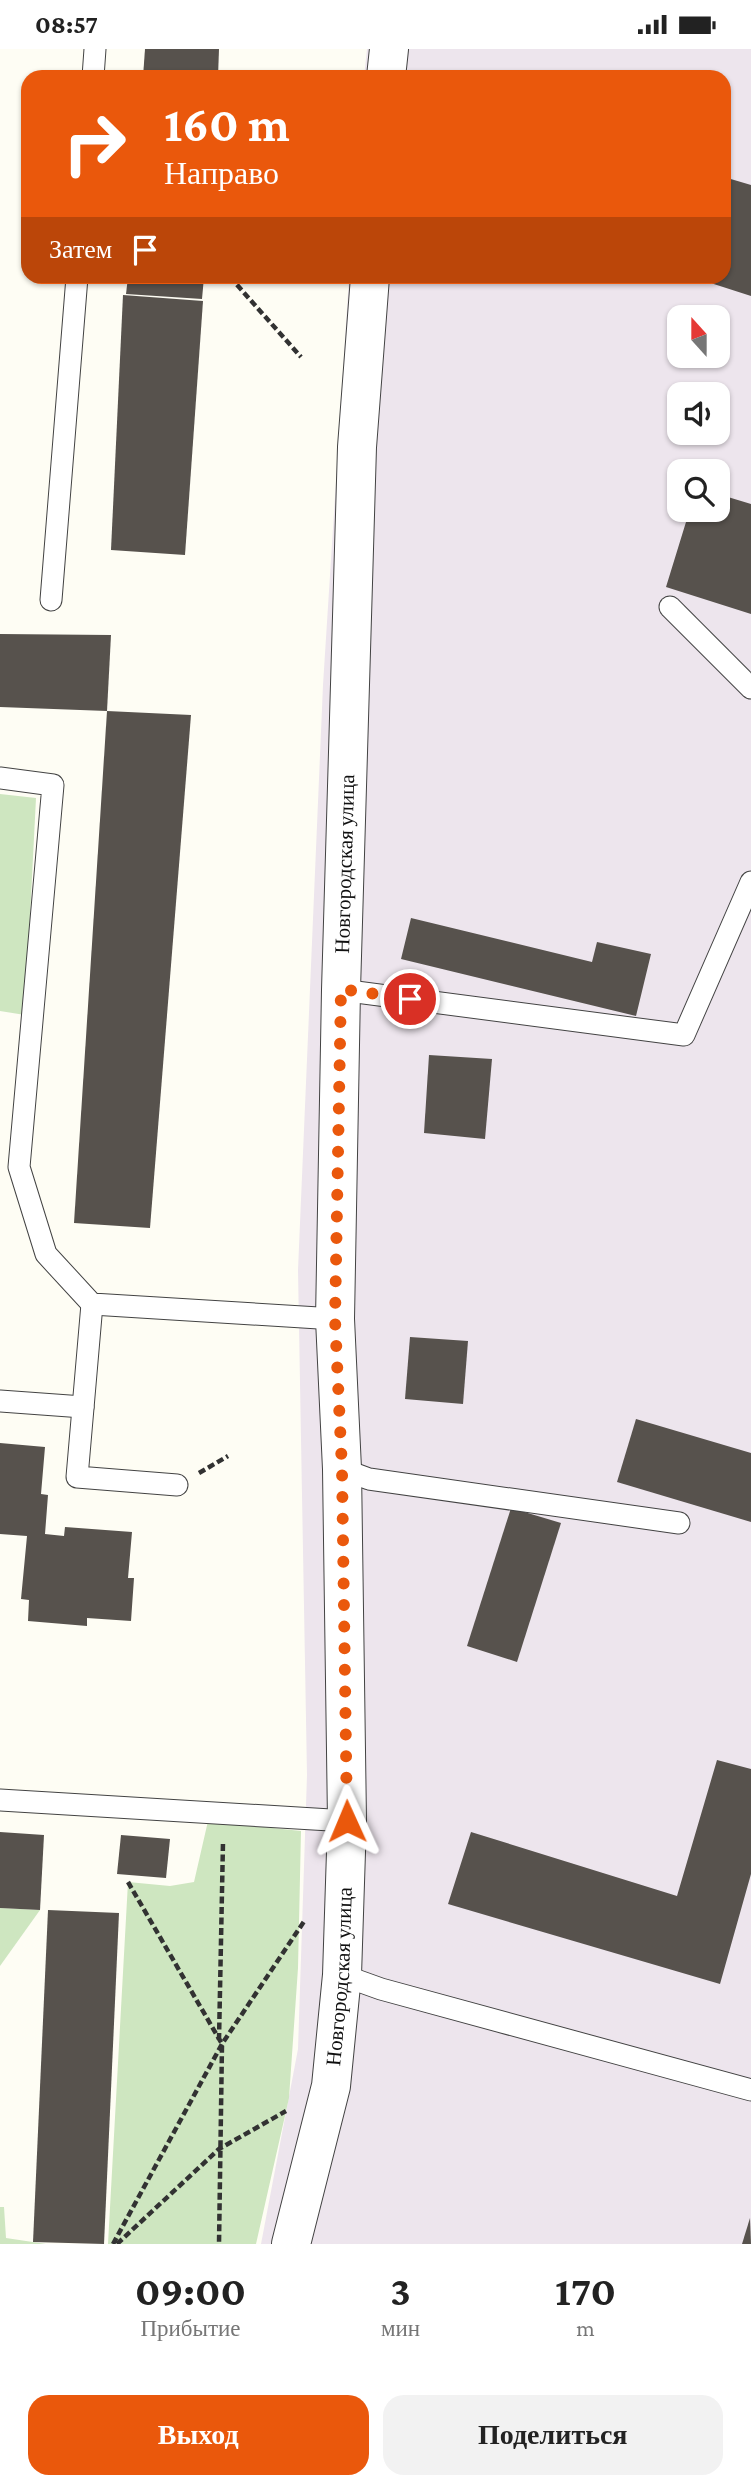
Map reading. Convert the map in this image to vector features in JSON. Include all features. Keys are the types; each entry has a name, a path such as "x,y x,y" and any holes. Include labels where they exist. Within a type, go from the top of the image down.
{"street":[{"path":"387,70 389,49"},
{"name":"Новгородская улица","path":"290,2244 331,2086 342,1975 347,1821 342,1469 335,1319 341,989 357,447 369,284"}],"lane":[{"path":"94,70 95,49"},
{"path":"51,600 76,284"},
{"path":"670,607 751,688"},
{"path":"0,778 53,785 10,1167 46,1254 92,1304 335,1319"},
{"path":"341,989 684,1035 751,882"},
{"path":"92,1304 77,1477 177,1485"},
{"path":"0,1401 83,1407"},
{"path":"342,1469 369,1479 679,1523"},
{"path":"0,1800 347,1821"},
{"path":"342,1975 381,1989 750,2088"}],"path":[{"path":"236,284 301,357"},
{"path":"219,2244 223,1813"},
{"path":"128,1882 220,2042"},
{"path":"115,2244 220,2042 307,1917"},
{"path":"115,2244 219,2149 331,2086"}],"shaded area":[{"path":"367,49 751,49 751,2244 261,2244 298,2049 307,1775 298,1270 323,685 349,284 731,284 731,70 365,70"}],"green space":[{"path":"0,794 36,798 25,1015 0,1011"},
{"path":"208,1821 301,1831 298,1968 289,2098 256,2244 108,2244 128,1882 170,1886 194,1882"},
{"path":"0,1908 40,1910 0,1966"},
{"path":"0,2207 4,2207 6,2238 46,2244 0,2244"}],"building":[{"path":"145,49 219,49 218,70 144,70"},
{"path":"731,179 751,185 751,296 714,284 731,284"},
{"path":"127,284 203,284 202,299 126,294"},
{"path":"123,295 203,301 185,555 111,550"},
{"path":"730,498 751,504 751,614 666,587 686,522 730,522"},
{"path":"0,634 111,635 107,711 0,707"},
{"path":"107,711 191,715 150,1228 74,1223"},
{"path":"411,918 592,962 597,942 651,954 636,1016 401,959"},
{"path":"429,1055 492,1059 485,1139 424,1133"},
{"path":"410,1337 468,1341 463,1404 405,1399"},
{"path":"636,1419 751,1453 751,1522 617,1482"},
{"path":"0,1443 45,1447 41,1494 48,1495 45,1534 64,1536 65,1527 132,1532 128,1578 134,1578 131,1621 87,1618 87,1626 28,1621 29,1600 21,1599 27,1536 0,1534"},
{"path":"511,1508 561,1523 517,1662 467,1646"},
{"path":"717,1760 751,1769 751,1874 720,1984 448,1904 471,1832 677,1896"},
{"path":"0,1832 44,1835 40,1910 0,1908"},
{"path":"121,1835 170,1839 166,1878 117,1874"},
{"path":"48,1910 119,1913 104,2244 33,2242"},
{"path":"750,2218 751,2244 742,2244"}],"route":[{"path":"347,1821 342,1469 335,1319 341,989 410,999"}]}
